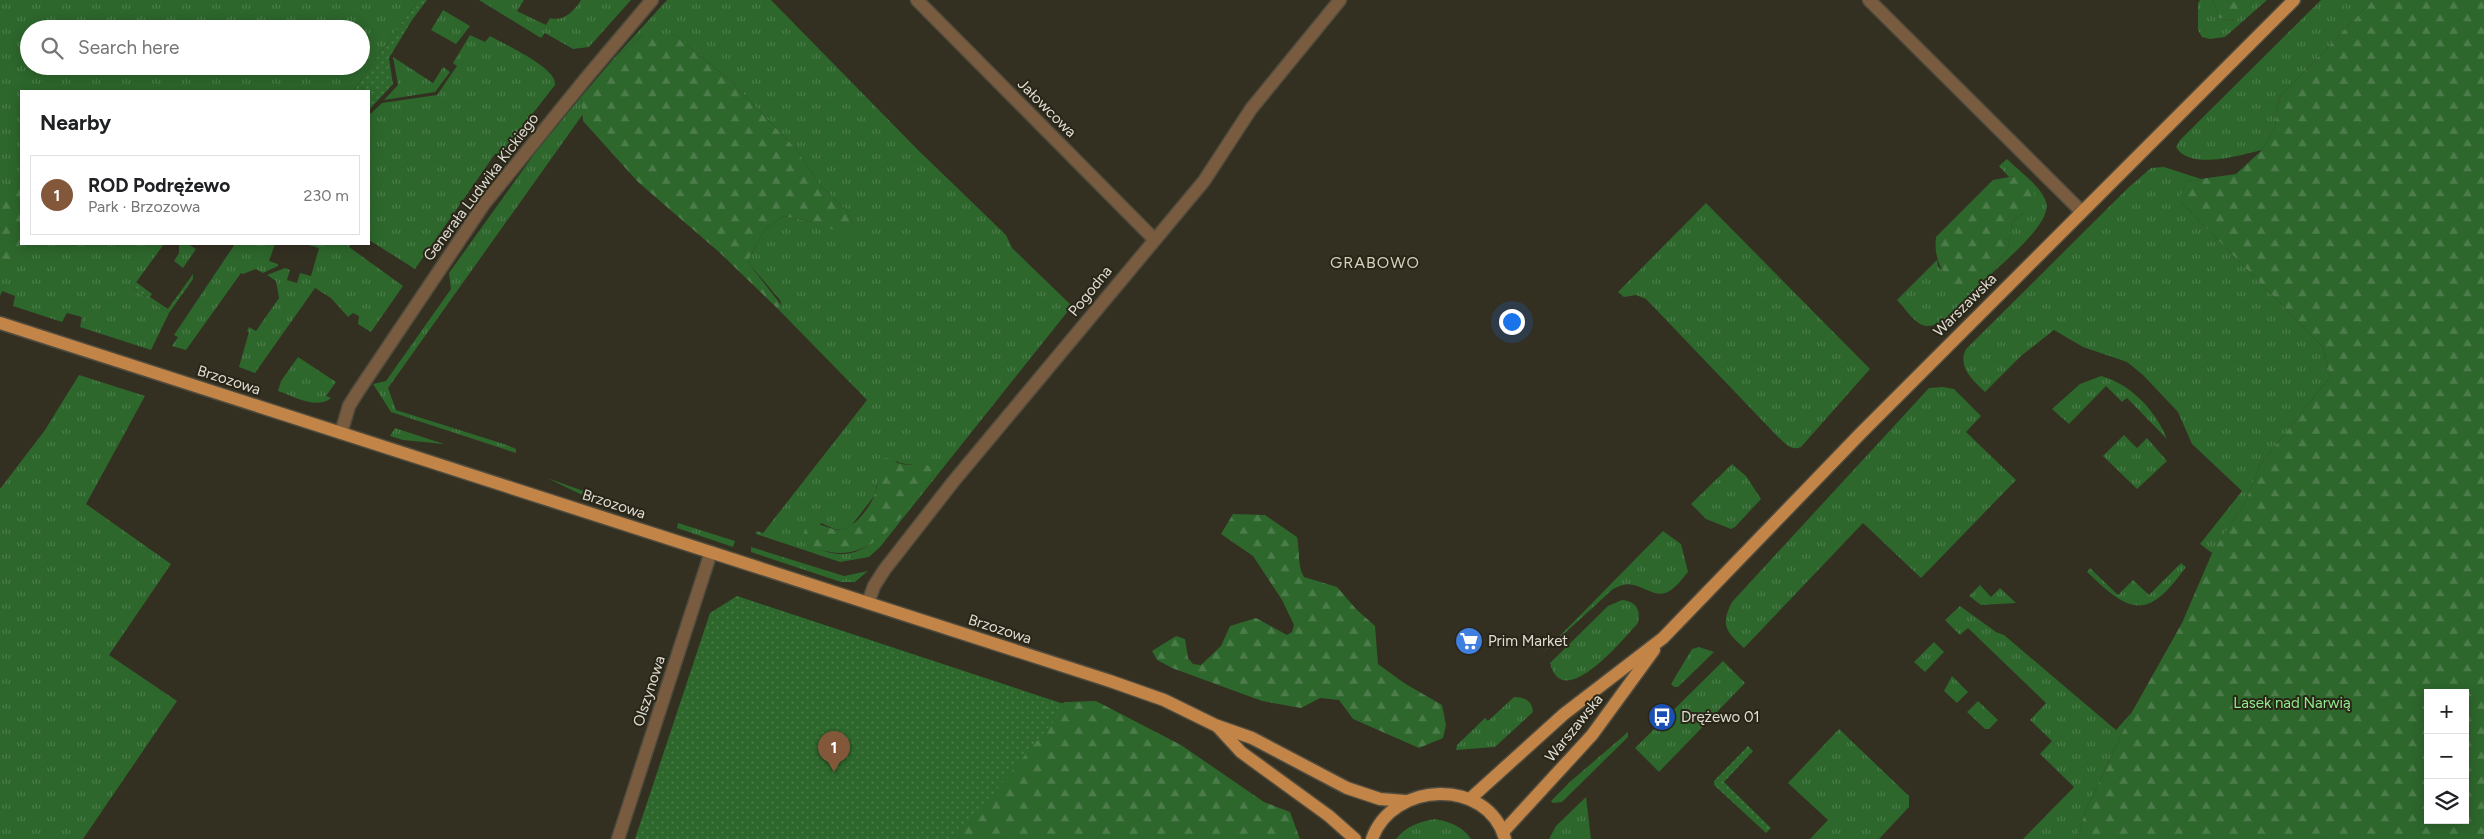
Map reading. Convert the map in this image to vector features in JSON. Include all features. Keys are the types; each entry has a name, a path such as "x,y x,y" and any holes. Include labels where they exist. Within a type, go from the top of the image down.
{"main road":[{"name":"Warszawska","path":"1504,836 1592,735 1663,638 1861,433 2294,0"},
{"name":"Brzozowa","path":"0,323 1110,681 1164,700 1216,725 1252,738 1347,788 1380,799 1405,801"},
{"name":"Warszawska","path":"1471,798 1564,714 1663,638"},
{"name":"Brzozowa","path":"1216,725 1241,752 1329,816 1355,839"},
{"path":"1372,839 1382,820 1405,801 1423,795 1447,794 1471,798 1489,813 1504,836"}],"street":[{"name":"Generała Ludwika Kickiego","path":"341,433 349,406 356,393 484,204 652,0"},
{"name":"Jałowcowa","path":"917,0 1154,238"},
{"name":"Pogodna","path":"868,604 874,586 885,569 1154,238 1204,180 1251,109 1340,0"},
{"path":"1870,0 2081,212"},
{"name":"Olszynowa","path":"618,839 711,552"}],"green space":[{"path":"0,0 418,0 370,67 370,20 20,20 20,75 364,75 354,90 20,90 20,245 163,245 132,288 169,313 151,350 80,327 82,317 67,313 62,322 13,306 15,296 2,291 0,296"},
{"path":"418,0 427,0 412,20 389,58 393,84 370,109 370,90 354,90 364,75 370,75 370,67"},
{"path":"479,0 524,0 517,11 546,25 550,18 555,19 568,15 581,0 631,0 589,47 573,49 545,33 541,38"},
{"path":"667,0 771,0 918,150 1006,235 1012,248 1072,306 880,547 869,557 840,562 756,534 757,531 763,533 867,400 777,308 782,306 780,300 750,265 749,259 764,230 784,216 812,222 854,226 846,210 820,185 796,149 730,80 673,34 644,34 615,57","holes":["896,461 926,466 932,470 934,475 894,525 868,546 855,552 841,554 807,545 821,523 834,529 842,530 851,526 875,495 877,484"]},
{"path":"2200,0 2213,0 2219,18 2235,21 2254,0 2267,0 2225,37 2210,39 2202,37 2198,30 2198,3"},
{"path":"2213,0 2254,0 2236,21 2219,18"},
{"path":"2321,0 2373,0 2279,98 2275,127 2262,150 2229,158 2203,160 2183,154 2176,147 2180,140"},
{"name":"Lasek nad Narwią","path":"2373,0 2484,0 2484,839 2077,839 2086,810 2132,712 2182,623 2213,551 2245,503 2260,465 2330,377 2323,347 2179,200 2186,181 2236,174 2262,150 2275,127 2279,98"},
{"path":"443,10 470,26 456,44 431,30"},
{"path":"644,34 673,34 730,80 796,149 820,185 846,210 854,226 850,236 812,222 784,216 764,230 749,259 750,265 782,306 777,308 719,252 638,182 583,121 581,97 615,57"},
{"path":"470,35 485,42 490,36 539,64 554,78 555,85 501,154 495,154 415,269 370,241 370,114 382,103 437,95 457,66 453,63"},
{"path":"393,57 433,83 443,67 450,72 435,92 384,100 398,85"},
{"path":"581,97 583,114 388,388 396,410 507,445 516,449 516,453 391,412 373,384 386,381 451,289 449,273 535,153"},
{"path":"2007,159 2039,190 2046,202 2046,211 2042,221 2025,242 1988,277 2008,249 2012,222 2026,211 2015,176 2009,177 1999,166"},
{"path":"2164,167 2201,179 2186,181 2180,201 2323,347 2330,377 2260,465 2245,503 2212,553 2200,544 2242,491 2192,444 2178,412 2143,375 2127,362 2083,347 2054,330 2021,356 1985,392 1968,373 1963,362 1966,349 2128,188 2151,168"},
{"path":"2015,176 2024,179 2030,184 2035,199 2026,211 2012,222 2008,249 1988,277 1972,292 1963,291 1945,275 1941,268 1936,254 1936,237 1993,180"},
{"path":"20,179 20,242 6,276 0,279 0,189 5,184"},
{"path":"1706,203 1870,369 1801,447 1791,447 1778,437 1646,299 1636,295 1624,297 1618,292"},
{"path":"179,245 190,245 196,249 183,268 174,261 179,253"},
{"path":"234,245 275,245 269,261 278,264 278,266 263,273 256,269 241,273 186,350 172,346 178,337 174,335"},
{"path":"308,245 350,245 349,247 403,286 371,332 358,324 359,316 353,313 348,317 331,298 315,288 255,373 239,367 249,327 256,331 279,298 276,281 267,275 285,268 290,270 287,280 297,283 300,273 311,276 319,248"},
{"path":"1937,260 1938,266 1963,291 1972,292 1943,321 1929,326 1922,325 1897,300"},
{"path":"193,274 193,279 169,313 132,288 136,282 152,294 150,297 168,309"},
{"path":"298,357 336,382 326,396 331,398 319,403 298,399 278,391 281,381"},
{"path":"79,375 145,396 86,504 171,564 109,655 177,701 83,839 0,839 0,489 45,430"},
{"path":"2101,376 2122,385 2141,400 2156,418 2167,439 2127,398 2122,402 2106,386 2069,424 2052,409 2080,384"},
{"path":"1943,387 1954,389 1981,416 1966,432 2016,480 1921,578 1863,523 1744,648 1727,628 1726,617 1732,602 1929,388"},
{"path":"395,428 444,444 403,440 390,436"},
{"path":"2124,435 2137,448 2147,438 2167,461 2137,489 2103,456"},
{"path":"887,458 907,465 924,464 931,469 934,475 914,502 890,529 877,540 863,548 847,553 830,552 808,545 802,541 805,529 809,523 840,530 851,526 866,510 873,499 880,463 882,459"},
{"path":"1732,464 1746,476 1761,499 1731,529 1706,519 1691,504"},
{"path":"547,478 614,502 613,505 610,507 601,504"},
{"path":"1233,514 1265,515 1297,537 1300,563 1304,577 1337,587 1356,609 1375,626 1378,664 1404,683 1442,705 1446,725 1443,738 1419,748 1353,719 1339,700 1320,698 1301,708 1262,701 1172,668 1157,660 1152,651 1176,636 1185,639 1188,658 1193,664 1201,665 1221,646 1230,626 1256,618 1287,635 1292,632 1294,625 1282,600 1253,556 1221,534"},
{"path":"678,523 735,541 733,547 677,528"},
{"path":"1663,531 1681,544 1688,572 1678,584 1666,593 1661,594 1630,584 1613,589 1542,654"},
{"path":"751,547 844,576 868,571 855,582 841,582 751,552"},
{"path":"2181,563 2186,567 2160,596 2149,603 2138,606 2116,597 2087,572 2090,568 2118,595 2133,580 2149,595"},
{"path":"1980,585 1991,597 2000,588 2016,603 1981,605 1969,596"},
{"path":"737,596 1067,705 955,839 635,839 710,613"},
{"path":"1622,600 1634,604 1639,614 1638,623 1594,668 1580,677 1567,680 1557,677 1550,663 1608,606"},
{"path":"1960,606 1996,632 2004,635 2116,730 2132,712 2086,810 2077,839 2023,839 2074,787 2040,754 2052,741 2030,720 2046,703 1968,628 1960,635 1945,620"},
{"path":"1934,642 1944,652 1925,672 1914,662"},
{"path":"1699,647 1714,652 1678,687 1674,687 1671,684 1692,649"},
{"path":"1723,661 1745,683 1659,772 1635,748"},
{"path":"1952,676 1968,692 1957,703 1944,691"},
{"path":"1514,697 1527,700 1533,712 1495,747 1456,750 1457,745 1485,718 1488,721"},
{"path":"1096,701 1181,745 1264,802 1290,812 1300,839 944,839 1064,702"},
{"path":"1978,701 1998,720 1989,729 1985,729 1967,712"},
{"path":"1839,729 1909,796 1909,807 1879,839 1810,839 1828,820 1788,783"},
{"path":"1628,732 1628,737 1562,802 1553,803 1551,801 1571,781"},
{"path":"1748,746 1753,751 1724,782 1771,828 1766,833 1714,785 1714,781"},
{"path":"1586,797 1591,839 1549,839 1556,826"},
{"path":"1435,819 1455,825 1471,839 1396,839 1413,825"}],"place":[{"name":"Prim Market","path":"1469,641"},
{"name":"Drężewo 01","path":"1662,717"},
{"name":"ROD Podrężewo","path":"834,772"}],"district":[{"name":"GRABOWO","path":"1375,262"}]}
